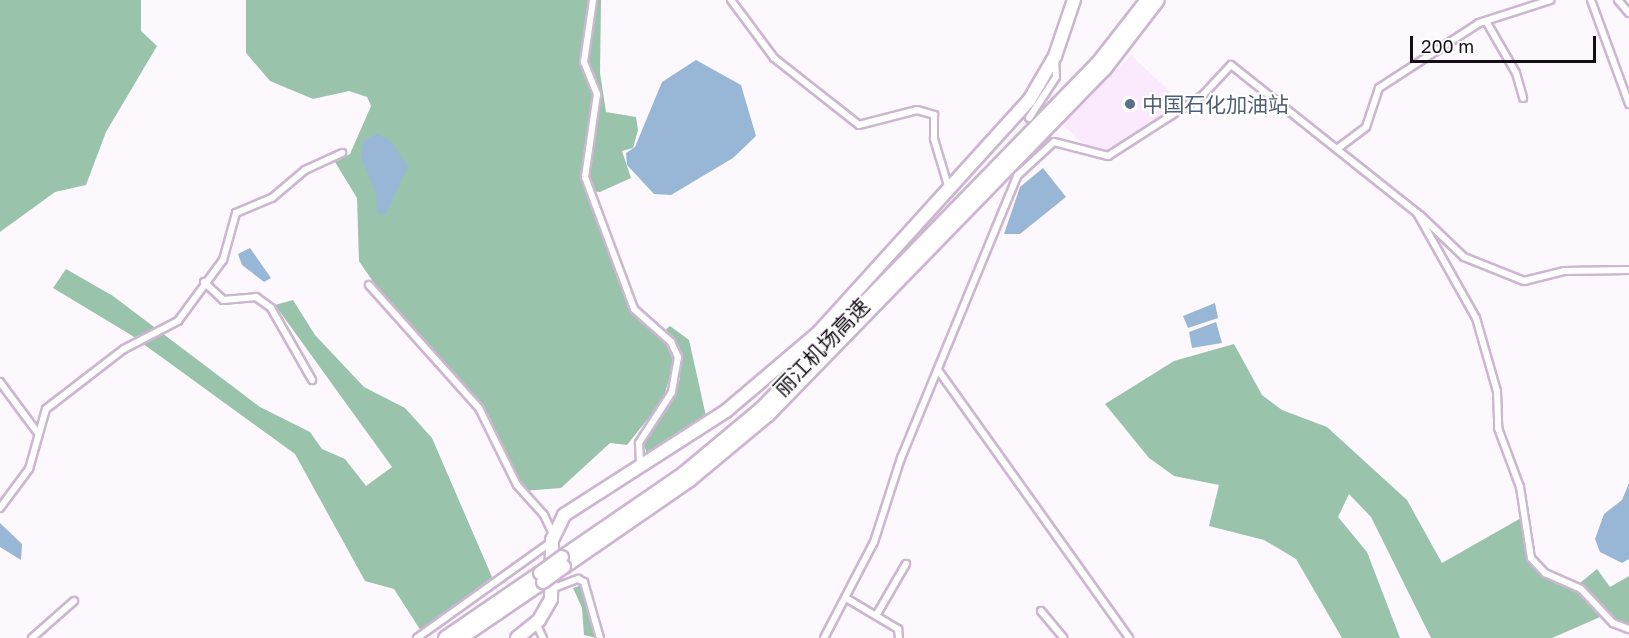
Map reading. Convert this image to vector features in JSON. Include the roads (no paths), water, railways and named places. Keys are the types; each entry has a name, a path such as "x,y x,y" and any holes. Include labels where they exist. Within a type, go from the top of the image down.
{"highway":[{"path":"517,638 536,623 546,581 552,538 569,511 726,411 789,360 1023,109 1055,56 1074,0"},
{"name":"丽江机场高速","path":"461,638 546,581 563,562 684,473 762,408 1097,64 1147,0"},
{"name":"丽江机场高速","path":"563,562 690,480 768,415 1104,70 1158,0"},
{"name":"丽江机场高速","path":"445,638 546,581"}],"street":[{"path":"593,0 584,62 597,94 585,177 634,309 671,342 678,357 672,392 639,443 640,466"},
{"path":"731,0 774,58 859,125 917,110 934,115 934,139 949,189"},
{"path":"1337,149 1366,127 1379,88 1486,21 1550,0"},
{"path":"1591,0 1629,104"},
{"path":"1618,0 1629,13"},
{"path":"1486,21 1516,73 1523,98"},
{"path":"1029,117 1056,77 1055,56"},
{"path":"824,638 883,520 901,458 1015,180 1054,142 1108,156 1203,95 1233,65 1417,213 1464,257 1524,281 1564,271 1629,270"},
{"path":"0,508 29,469 37,432 48,407 124,349 178,321 204,282 223,260 236,213 272,198 305,170 342,153"},
{"path":"1417,213 1476,318 1497,391 1498,428 1520,487 1531,558 1545,573 1581,589 1613,622 1629,629"},
{"path":"204,282 224,300 254,296 271,308 288,328 297,359 312,380"},
{"path":"369,285 477,404 517,485 544,515 552,538 417,638"},
{"path":"938,370 1129,638"},
{"path":"0,382 37,432"},
{"path":"877,614 906,564"},
{"path":"546,581 578,579 584,582 600,638"},
{"path":"846,598 877,614 898,629 898,638"},
{"path":"32,638 74,601"},
{"path":"1041,611 1064,638"},
{"path":"536,623 543,638"}],"water":[{"path":"696,60 741,85 756,136 733,158 671,195 654,194 627,165 626,153 635,147 662,82"},
{"path":"378,134 391,141 408,166 386,214 377,213 376,195 361,157 364,140"},
{"path":"1043,168 1066,197 1020,234 1004,234 1020,187"},
{"path":"250,248 271,278 264,282 242,265 238,254"},
{"path":"1215,303 1218,318 1188,328 1183,316"},
{"path":"1216,322 1222,343 1192,348 1189,332"},
{"path":"1629,483 1629,559 1622,563 1600,552 1595,539 1604,514 1622,500"},
{"path":"0,523 22,544 21,560 0,547"}],"place":[{"name":"中国石化加油站","path":"1130,104"}]}
